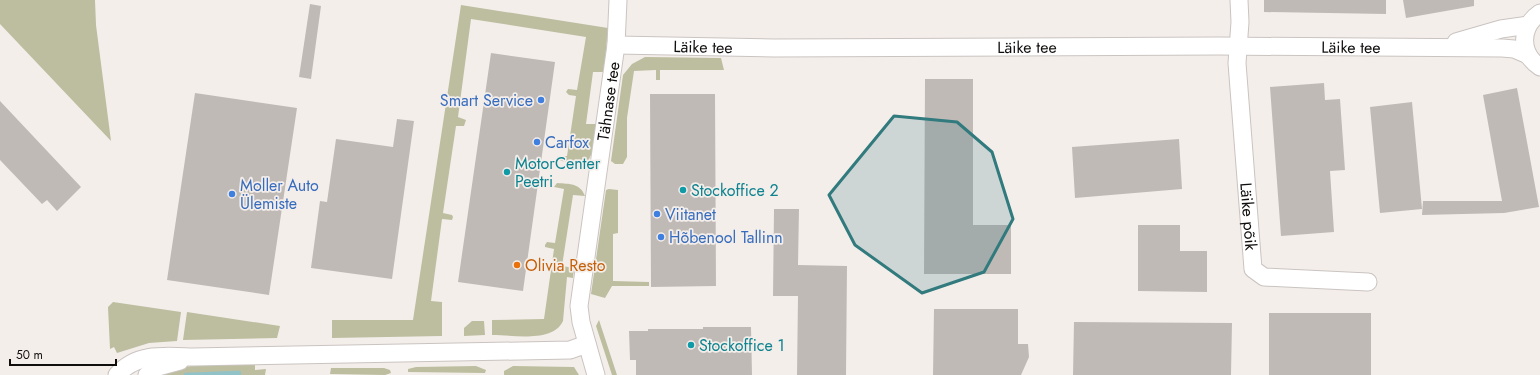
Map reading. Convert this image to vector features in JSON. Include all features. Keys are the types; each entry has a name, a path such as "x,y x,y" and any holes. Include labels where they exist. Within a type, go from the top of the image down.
{"street":[{"name":"Tähnase tee","path":"596,375 587,344 580,311 582,283 616,45 618,0"},
{"name":"Läike põik","path":"1239,0 1239,46 1237,63 1253,269 1264,277 1368,282"},
{"name":"Läike tee","path":"1438,47 1500,29 1534,14"},
{"path":"1534,14 1524,35 1524,45 1528,55 1540,67"},
{"name":"Läike tee","path":"616,45 766,48 1239,46 1438,47 1514,49 1528,55"},
{"path":"117,375 135,361 154,356 193,357 564,350 587,344"},
{"path":"147,375 158,367 193,357"}],"highlighted area":[{"path":"894,116 957,122 992,152 1013,219 984,272 922,293 855,245 829,195"}],"green space":[{"path":"0,0 95,0 96,25 111,141 0,24"},
{"path":"461,5 608,28 604,72 593,72 586,124 596,124 592,153 588,161 581,163 562,161 559,160 557,156 567,156 576,96 569,95 566,92 568,89 577,90 586,37 471,19 458,117 466,120 464,126 456,126 443,213 452,215 453,217 452,220 442,219 431,301 442,302 442,336 332,338 332,320 413,320"},
{"path":"645,57 721,58 724,70 660,70 660,80 656,80 656,70 634,71 627,118 627,157 623,164 615,164 611,161 623,75 632,64"},
{"path":"557,183 577,186 585,196 573,195 562,266 574,268 573,278 567,277 563,321 558,328 542,335 492,335 492,320 544,319 554,249 545,247 545,245 547,242 555,243 564,189 554,187"},
{"path":"606,190 618,190 618,233 613,234 613,281 649,282 649,286 612,286 605,298 591,294"},
{"path":"113,302 181,312 177,341 149,343 117,353 114,347 110,349 108,307"},
{"path":"187,312 280,326 277,338 183,340"},
{"path":"599,320 617,375 612,375 596,326"},
{"path":"472,321 484,321 485,335 464,336 464,328"},
{"path":"217,364 255,364 255,370 266,369 265,375 155,375 192,366"},
{"path":"476,366 486,370 485,373 408,372 408,369 416,367"},
{"path":"513,366 574,367 579,375 504,375 504,371"},
{"path":"331,368 384,368 390,370 391,373 385,375 330,374"}],"building":[{"path":"1264,0 1386,0 1386,14 1264,12"},
{"path":"1403,0 1474,0 1474,6 1406,18"},
{"path":"310,4 321,6 311,79 299,77"},
{"name":"MotorCenter Peetri","path":"491,53 555,62 523,291 458,282"},
{"path":"925,79 973,79 973,225 1011,225 1011,274 924,274"},
{"path":"1324,83 1325,100 1340,99 1345,170 1330,171 1334,232 1281,236 1270,87"},
{"path":"1517,88 1539,207 1504,213 1422,215 1423,201 1502,201 1483,95"},
{"name":"Moller Auto Ülemiste","path":"195,93 297,108 269,295 167,280"},
{"name":"Stockoffice 2","path":"650,94 715,94 716,286 651,287"},
{"path":"0,101 81,187 57,211 47,200 42,204 0,160"},
{"path":"1412,102 1422,209 1380,213 1370,107"},
{"path":"397,119 414,121 392,279 311,268 320,201 327,202 336,139 393,147"},
{"path":"1179,139 1182,189 1075,198 1072,147"},
{"path":"774,209 799,209 798,265 847,266 846,375 797,375 798,296 773,296"},
{"path":"1138,225 1180,225 1180,251 1207,251 1207,292 1138,291"},
{"path":"934,309 1018,309 1018,344 1028,344 1029,357 1021,375 933,375"},
{"path":"1269,313 1371,313 1371,375 1269,375"},
{"path":"1074,322 1232,323 1231,375 1073,375"},
{"name":"Stockoffice 1","path":"703,327 751,327 752,375 636,375 636,360 630,360 629,331 648,331 648,329 703,329"}],"waterway":[{"path":"186,375 239,373"}],"place":[{"name":"Smart Service","path":"541,100"},
{"name":"Carfox","path":"537,142"},
{"name":"MotorCenter Peetri","path":"507,172"},
{"name":"Stockoffice 2","path":"683,190"},
{"name":"Moller Auto Ülemiste","path":"232,194"},
{"name":"Viitanet","path":"657,214"},
{"name":"Hõbenool Tallinn","path":"661,237"},
{"name":"Olivia Resto","path":"517,265"},
{"name":"Stockoffice 1","path":"691,345"}]}
